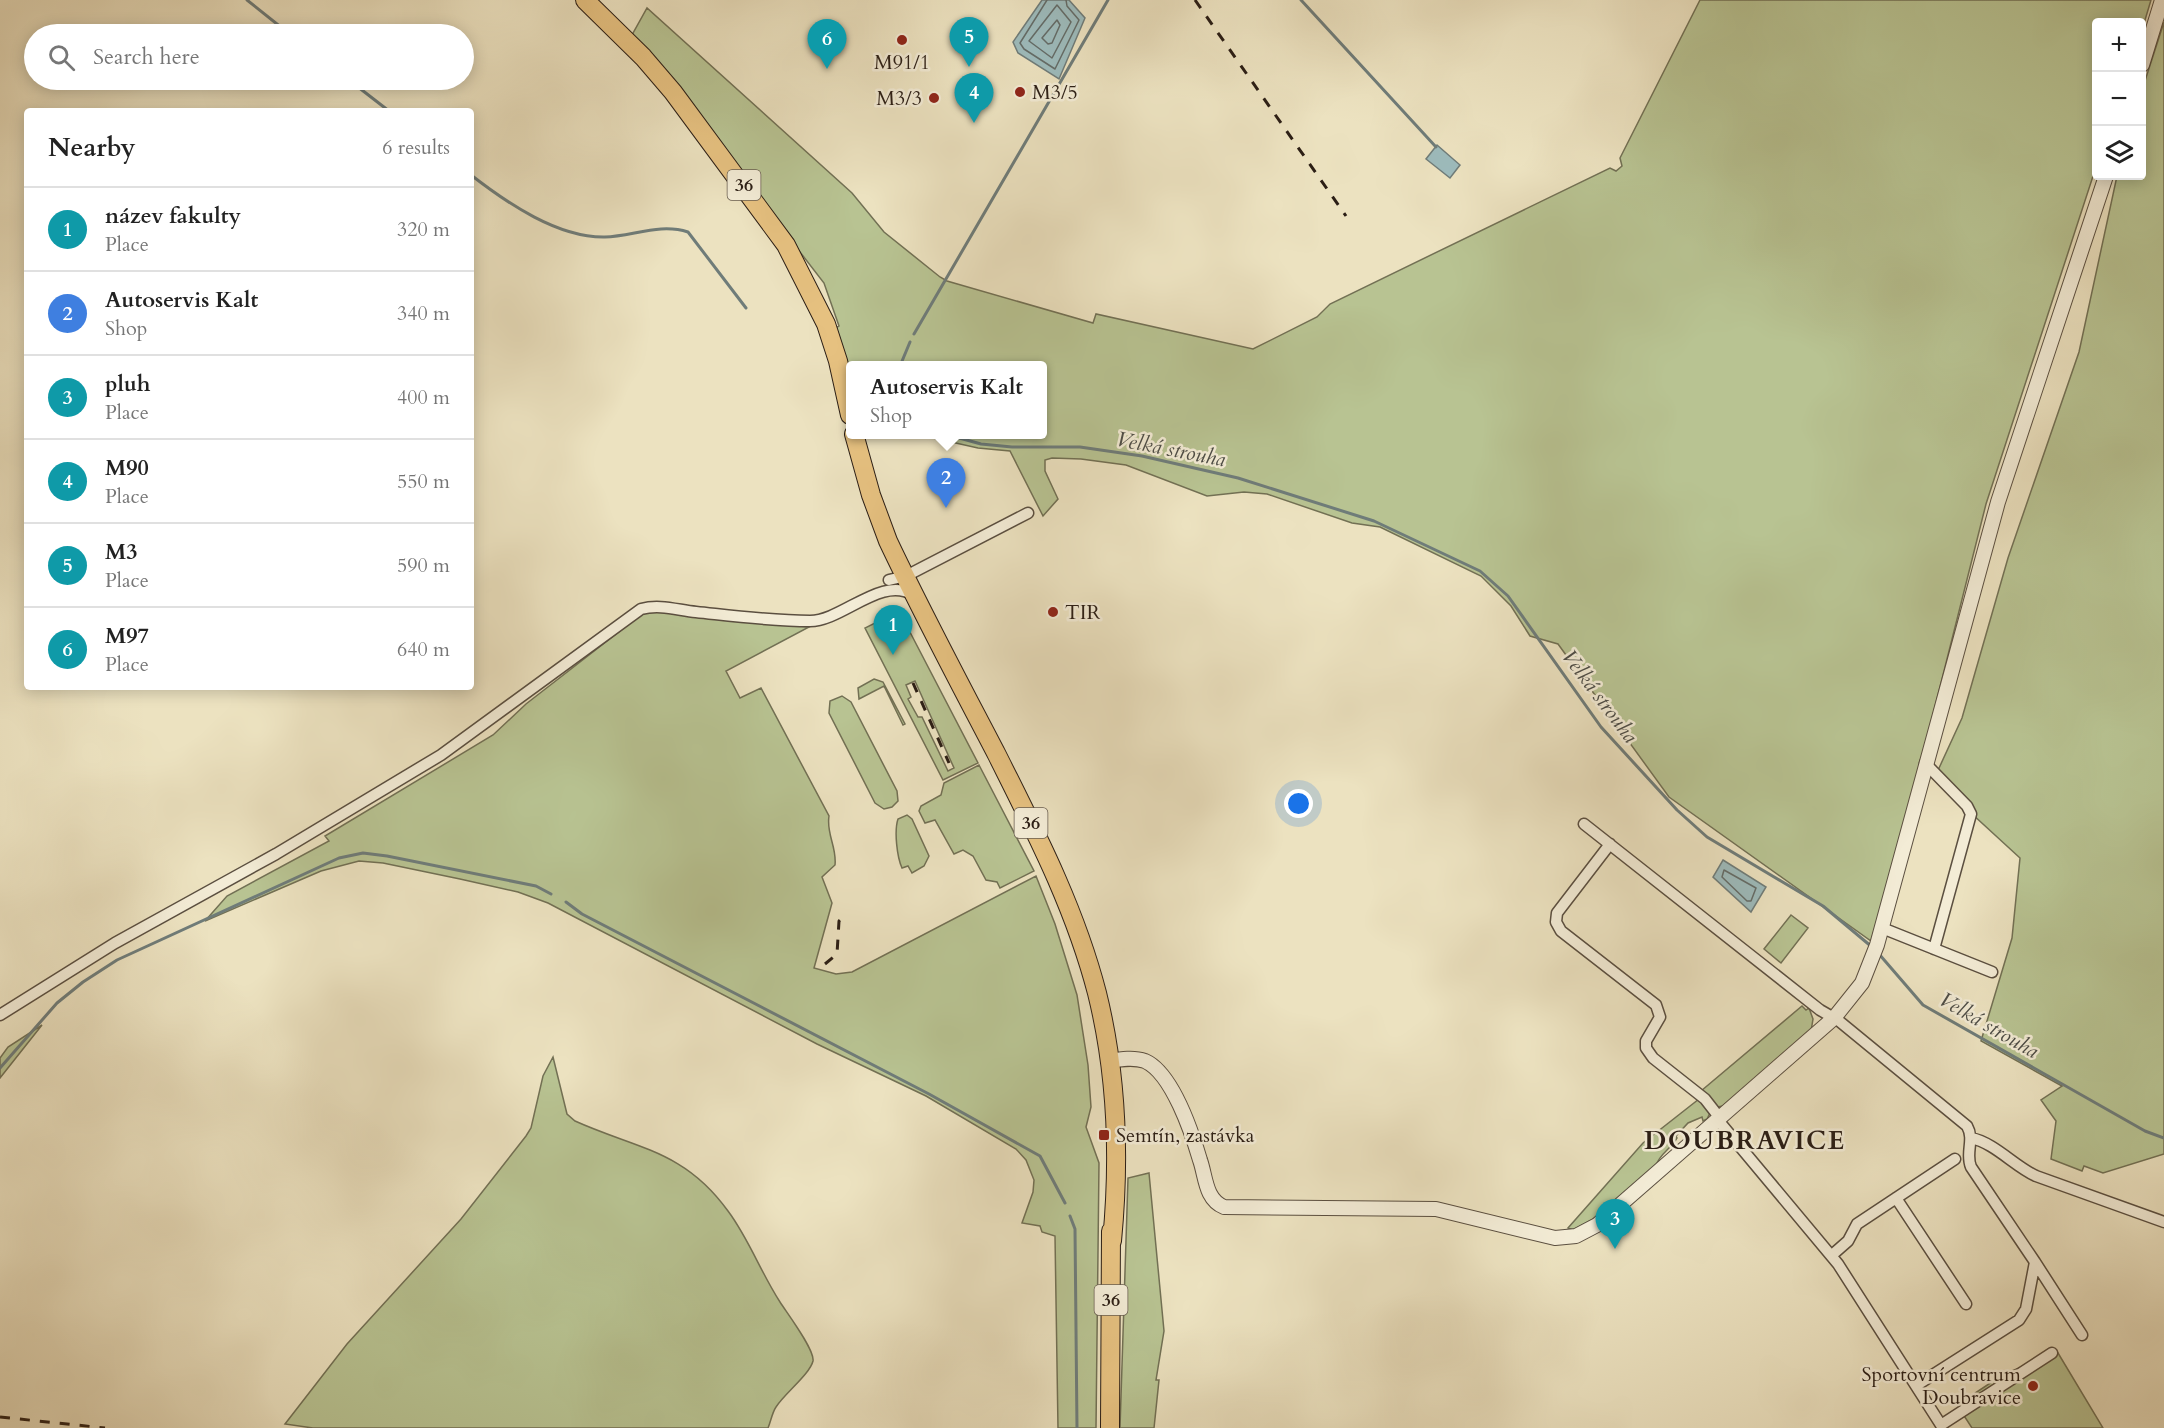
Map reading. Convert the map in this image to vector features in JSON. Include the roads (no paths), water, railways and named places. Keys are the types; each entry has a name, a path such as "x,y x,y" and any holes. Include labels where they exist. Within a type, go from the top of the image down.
{"main road":[{"name":"36","path":"585,0 666,83 781,236 820,307 835,351 846,397"},
{"name":"36","path":"855,439 871,495 895,555 896,582 918,599 1054,869 1089,965 1109,1061 1118,1168 1112,1241 1110,1428"}],"street":[{"path":"2146,52 2162,0"},
{"path":"1109,1061 1141,1060 1152,1065 1162,1075 1189,1128 1208,1191 1218,1204 1232,1209 1436,1209 1549,1237 1570,1238 1597,1225 1834,1018 1862,983 1875,952 1998,502 2105,180"},
{"path":"0,1015 116,943 276,854 441,755 641,609 665,607 759,618 810,621 823,619 866,599 1028,513"},
{"path":"1925,763 1967,806 1971,814 1934,949"},
{"path":"1584,824 1820,1010 1834,1018 1962,1121 1969,1130 1971,1138 1969,1157 1971,1167 2082,1335"},
{"path":"1610,844 1557,913 1556,922 1561,931 1656,1005 1660,1017 1646,1041 1649,1053 1701,1096 1832,1255 1941,1425 2052,1353"},
{"path":"1882,928 1992,972"},
{"path":"1971,1138 1982,1140 2036,1176 2164,1222"},
{"path":"1832,1255 1848,1241 1857,1224 1955,1159"},
{"path":"1896,1198 1966,1304"},
{"path":"1917,1385 2023,1317 2035,1262"}],"water":[{"path":"1042,0 1069,0 1085,18 1059,79 1018,53 1013,42"},
{"path":"1437,145 1460,165 1450,178 1426,159"},
{"path":"1723,860 1766,887 1751,912 1713,877"}],"waterway":[{"name":"Velká strouha","path":"247,0 277,24"},
{"path":"914,334 1108,0"},
{"path":"1301,0 1436,147"},
{"name":"Velká strouha","path":"362,90 385,108"},
{"name":"Velká strouha","path":"474,177 534,217 569,232 605,237 657,229 688,232 746,308"},
{"path":"902,361 910,342"},
{"name":"Velká strouha","path":"963,439 981,444 1012,447 1080,447 1142,456 1238,478 1374,521 1480,571 1508,596 1601,727 1677,810 1707,837 1823,906 1872,947"},
{"path":"0,1068 57,1003 83,982 117,960 339,858 363,853 387,856 536,886 551,894"},
{"path":"566,902 582,914 929,1094 1040,1156 1065,1203"},
{"name":"Velká strouha","path":"1879,954 1923,1005 2145,1131 2164,1138"},
{"path":"1070,1216 1075,1229 1077,1428"}],"railway":[{"path":"1195,0 1346,216"},
{"path":"913,683 949,763"},
{"path":"825,964 837,954 839,921 847,913"},
{"path":"0,1417 105,1428"}],"place":[{"name":"M91/1","path":"902,40"},
{"name":"M3","path":"969,67"},
{"name":"M97","path":"827,69"},
{"name":"M3/5","path":"1020,92"},
{"name":"M3/3","path":"934,98"},
{"name":"M90","path":"974,123"},
{"name":"Autoservis Kalt","path":"946,508"},
{"name":"TIR","path":"1053,612"},
{"name":"název fakulty","path":"893,655"},
{"name":"Semtín, zastávka","path":"1104,1135"},
{"name":"pluh","path":"1615,1249"},
{"name":"Sportovní centrum Doubravice","path":"2033,1386"}],"district":[{"name":"DOUBRAVICE","path":"1745,1140"}]}
